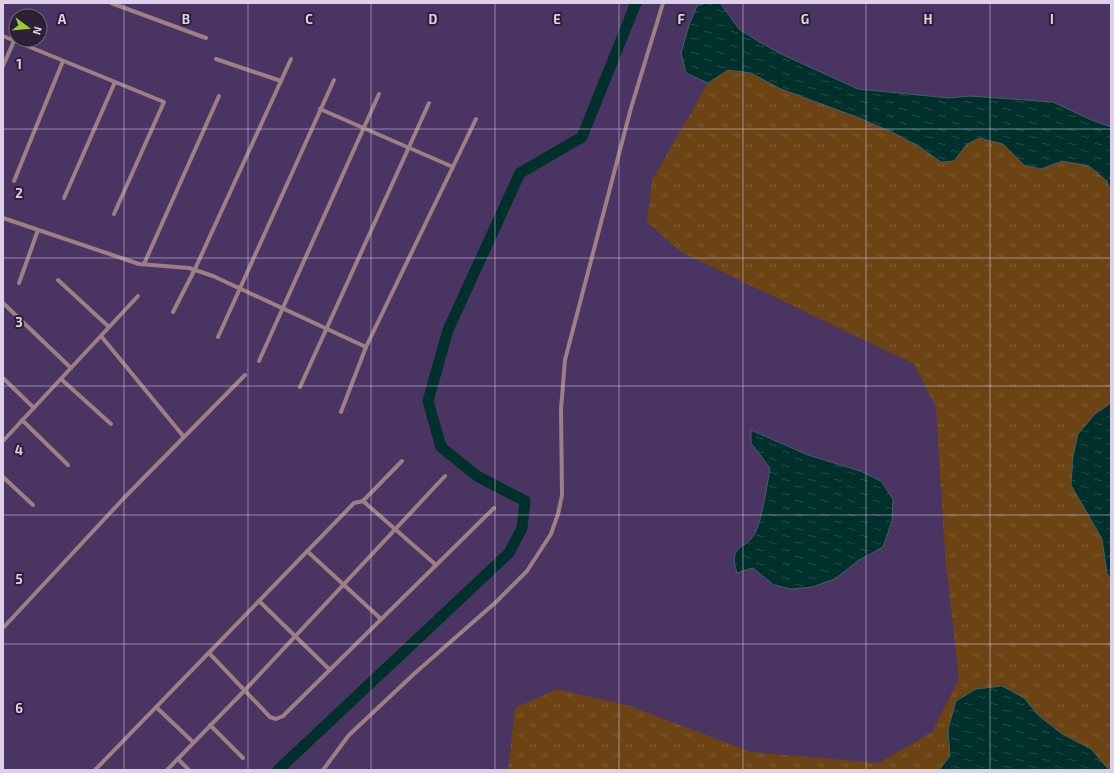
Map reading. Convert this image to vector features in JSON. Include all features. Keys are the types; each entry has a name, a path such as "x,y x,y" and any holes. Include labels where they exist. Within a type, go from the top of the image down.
{"street":[{"path":"111,3 206,38"},
{"path":"323,770 349,735 415,673 496,602 527,571 551,534 562,496 561,408 565,360 631,108 663,3"},
{"path":"3,66 11,48"},
{"path":"33,48 164,102 114,214"},
{"path":"216,59 281,81"},
{"path":"173,312 195,270 291,59"},
{"path":"14,182 63,61"},
{"path":"218,337 334,80"},
{"path":"64,198 115,82"},
{"path":"259,361 379,94"},
{"path":"144,264 219,96"},
{"path":"300,387 328,329 429,103"},
{"path":"320,109 453,167"},
{"path":"342,412 366,347 476,119"},
{"path":"3,218 144,264 195,270 239,288 366,347"},
{"path":"19,283 38,230"},
{"path":"58,280 109,327"},
{"path":"3,441 138,296"},
{"path":"3,303 71,368"},
{"path":"101,336 184,437"},
{"path":"3,628 184,437 245,375"},
{"path":"3,378 34,408"},
{"path":"61,379 111,424"},
{"path":"22,420 68,465"},
{"path":"95,770 354,503 363,501 402,461"},
{"path":"167,770 245,690 445,476"},
{"path":"3,477 33,505"},
{"path":"363,501 436,565"},
{"path":"209,653 270,717 276,719 283,716 494,508"},
{"path":"307,551 381,619"},
{"path":"259,601 294,637 330,670"},
{"path":"156,707 193,742"},
{"path":"210,725 243,758"},
{"path":"178,758 189,770"}],"green space":[{"path":"728,70 751,73 781,89 857,117 892,132 920,147 941,162 954,161 966,145 979,138 1003,144 1024,165 1041,169 1062,161 1089,166 1107,181 1111,192 1111,403 1095,414 1090,516 1102,539 1107,573 1111,579 1111,770 508,770 515,708 557,689 630,706 751,752 879,763 932,732 959,679 945,555 936,407 914,364 681,252 647,222 652,180 708,83"}],"water":[{"path":"706,3 720,3 739,29 761,43 781,54 858,89 949,98 970,96 1053,102 1089,119 1111,127 1111,192 1107,181 1089,166 1062,161 1041,169 1024,165 1003,144 979,138 966,145 954,161 941,162 920,147 892,132 857,117 781,89 751,73 728,70 708,83 686,73 681,53 689,25 697,6"},
{"path":"1111,403 1111,579 1107,573 1102,539 1071,485 1073,456 1078,434 1095,414"},
{"path":"751,430 808,455 860,471 881,481 893,499 892,521 883,547 859,560 835,579 812,587 791,589 774,585 753,568 737,573 734,558 738,550 750,540 757,530 764,503 770,468 751,443"},
{"path":"1002,686 1024,698 1038,715 1062,734 1091,749 1109,770 939,770 950,756 948,729 956,701 976,689"}],"waterway":[{"path":"278,770 509,553 522,528 525,501 477,476 441,447 428,401 448,330 520,173 582,137 636,3"}]}
